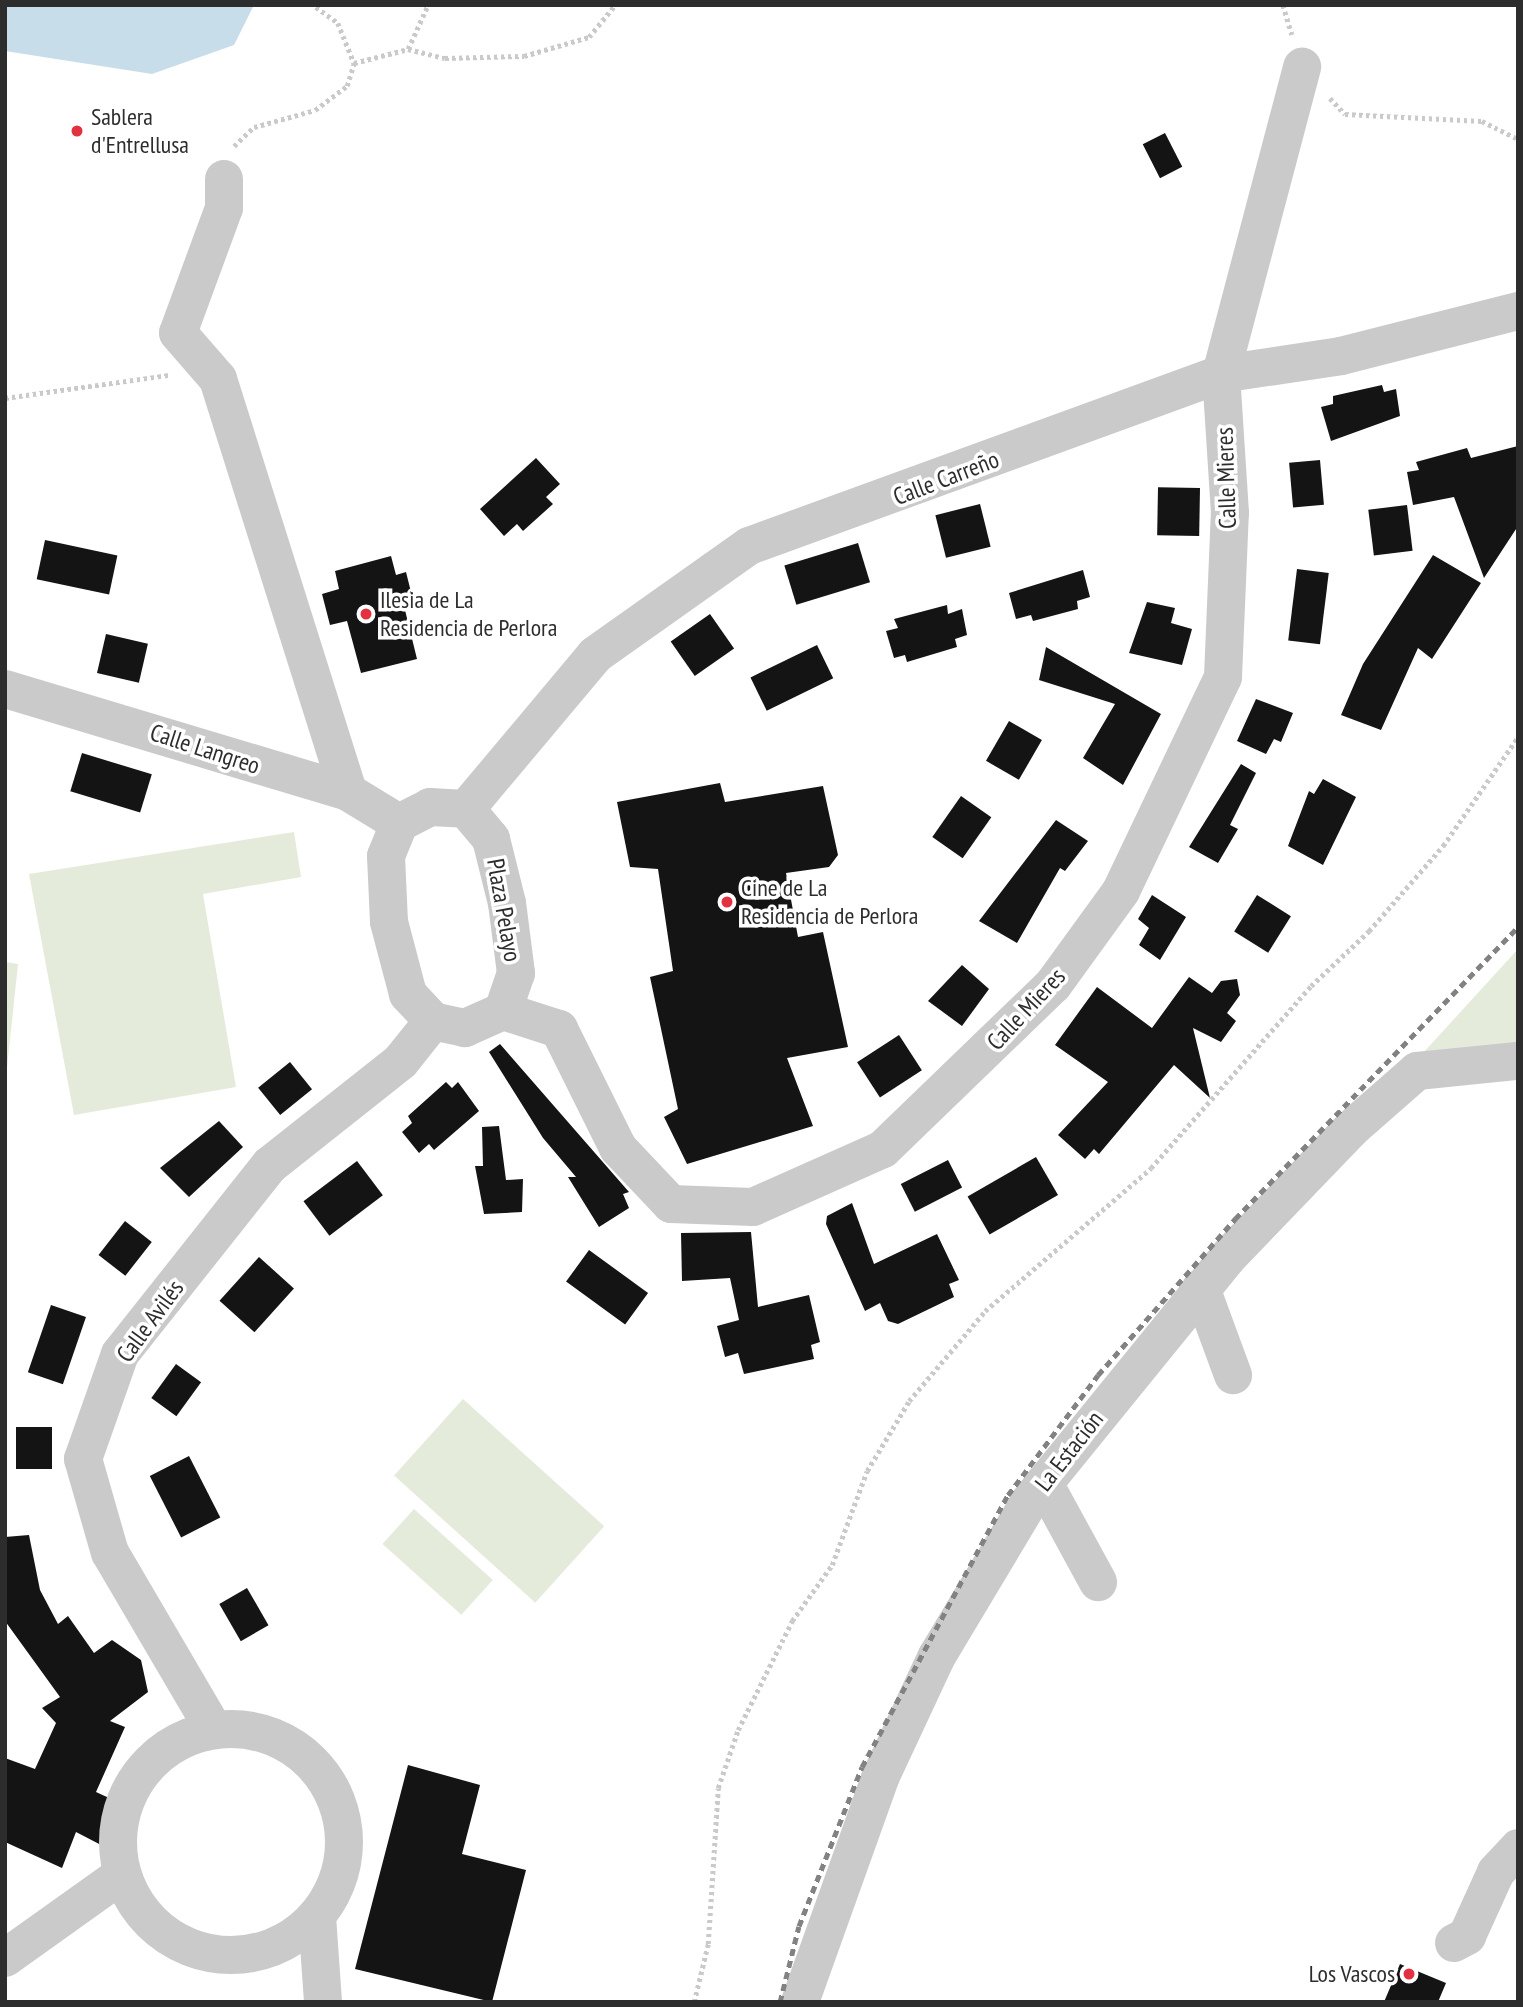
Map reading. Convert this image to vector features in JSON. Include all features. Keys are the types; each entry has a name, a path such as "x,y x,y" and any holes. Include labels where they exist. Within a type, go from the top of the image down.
{"street":[{"name":"Calle Mieres","path":"503,1011 559,1029 618,1148 671,1204 753,1207 883,1149 1053,985 1114,901 1223,677 1230,513 1221,374 1302,67"},
{"path":"223,179 224,208 178,333 218,379 348,792"},
{"name":"Calle Carreño","path":"466,809 595,655 749,546 1221,374 1341,356 1518,311"},
{"name":"Calle Langreo","path":"5,689 348,792 399,823"},
{"path":"466,809 430,807 399,823 386,856 389,922 408,994 433,1021 465,1028 503,1011"},
{"name":"Plaza Pelayo","path":"466,809 491,839 508,903 516,973 503,1011"},
{"name":"Calle Avilés","path":"214,1730 110,1553 83,1459 120,1354 270,1165 401,1061 433,1021"},
{"name":"La Estación","path":"800,2002 880,1778 937,1656 1044,1483 1201,1288 1351,1129 1417,1071 1518,1061"},
{"path":"1201,1288 1233,1375"},
{"path":"1044,1483 1098,1582"},
{"path":"214,1730 253,1730 285,1742 312,1762 332,1789 343,1822 344,1855 335,1888 317,1916 292,1938 260,1952 194,1949 164,1933 120,1876 126,1801 146,1767 177,1742 214,1730"},
{"path":"1454,1943 1467,1936 1496,1872 1518,1847"},
{"path":"5,1958 120,1876"},
{"path":"317,1916 323,2002"}],"path":[{"path":"408,48 428,5"},
{"path":"354,63 408,48 446,58 524,56 589,37 615,5"},
{"path":"223,179 212,166 254,127 315,110 347,86 354,63 338,23 316,7"},
{"path":"1302,67 1345,114 1482,121 1518,139"},
{"path":"5,398 175,374 201,359"},
{"path":"694,2002 708,1944 718,1788 738,1730 792,1621 832,1565 867,1471 908,1401 985,1311 1151,1168 1311,986 1369,931 1443,846 1518,737"}],"green space":[{"path":"294,832 301,877 203,894 236,1087 74,1115 29,874"},
{"path":"1518,949 1518,1047 1423,1053"},
{"path":"5,962 18,964 5,1087"},
{"path":"463,1399 604,1526 535,1603 394,1476"},
{"path":"414,1509 493,1580 461,1615 383,1544"}],"water":[{"path":"5,5 254,5 234,45 152,74 5,51"}],"building":[{"path":"1165,133 1182,167 1160,178 1143,144"},
{"path":"1382,385 1384,392 1396,389 1400,416 1331,441 1321,407 1333,404 1333,396"},
{"path":"1518,446 1518,526 1484,578 1454,497 1413,505 1407,472 1419,470 1416,462 1467,448 1471,458"},
{"path":"536,458 560,484 546,497 553,504 523,531 517,524 504,536 480,509"},
{"path":"1320,460 1324,505 1293,508 1289,463"},
{"path":"1158,487 1200,488 1199,536 1157,535"},
{"path":"980,504 991,547 946,558 935,515"},
{"path":"1407,505 1413,551 1374,555 1368,510"},
{"path":"45,540 117,555 109,595 37,579"},
{"path":"858,543 870,582 796,605 784,566"},
{"path":"1433,555 1481,583 1432,659 1418,648 1381,730 1341,715 1363,664"},
{"name":"Ilesia de La Residencia de Perlora","path":"391,556 396,575 406,572 414,604 404,606 417,659 361,673 347,621 330,625 322,594 339,589 335,571"},
{"path":"1297,569 1329,573 1320,644 1288,640"},
{"path":"1083,570 1090,597 1077,601 1078,609 1033,621 1031,615 1016,619 1009,593"},
{"path":"1147,602 1175,608 1171,623 1192,629 1182,665 1129,653"},
{"path":"947,605 948,614 962,609 967,635 955,639 957,647 907,662 905,655 894,658 886,631 898,628 894,619"},
{"path":"710,614 734,648 695,676 671,642"},
{"path":"106,634 148,644 139,683 97,673"},
{"path":"817,645 833,678 767,711 750,677"},
{"path":"1046,647 1161,714 1123,785 1083,758 1115,704 1039,680"},
{"path":"1256,699 1293,713 1281,742 1274,739 1266,754 1237,741"},
{"path":"1009,721 1042,740 1019,780 986,761"},
{"path":"82,753 152,774 140,813 70,791"},
{"path":"1241,764 1256,773 1230,825 1238,829 1218,863 1189,847"},
{"path":"1323,779 1356,797 1323,865 1288,846 1309,791 1314,794"},
{"name":"Cine de La Residencia de Perlora","path":"720,783 725,802 823,786 838,855 829,867 786,873 798,937 823,932 848,1047 787,1058 813,1126 687,1164 664,1117 678,1109 650,977 673,971 658,869 630,867 617,802"},
{"path":"961,796 991,817 963,858 932,837"},
{"path":"1056,820 1088,841 1065,871 1060,868 1017,943 979,921"},
{"path":"1152,895 1186,917 1160,960 1139,945 1149,928 1138,919"},
{"path":"1257,895 1291,916 1268,953 1234,931"},
{"path":"962,965 989,989 962,1026 928,1001"},
{"path":"1189,977 1212,993 1221,981 1237,979 1240,995 1227,1013 1236,1021 1221,1042 1193,1028 1210,1098 1174,1065 1099,1154 1094,1149 1085,1159 1058,1135 1108,1082 1055,1045 1097,987 1152,1028"},
{"path":"899,1035 922,1070 880,1097 857,1062"},
{"path":"500,1044 629,1192 623,1194 629,1208 599,1227 568,1177 576,1177 543,1138 489,1052"},
{"path":"290,1062 312,1089 280,1115 258,1088"},
{"path":"446,1082 452,1088 458,1082 479,1111 434,1150 429,1144 419,1153 402,1132 412,1123 408,1116"},
{"path":"219,1121 243,1147 189,1197 160,1168"},
{"path":"499,1126 506,1180 523,1179 522,1212 484,1214 475,1166 483,1166 482,1127"},
{"path":"1036,1157 1058,1195 990,1235 968,1196"},
{"path":"948,1160 962,1188 915,1212 901,1184"},
{"path":"357,1161 383,1195 329,1236 303,1201"},
{"path":"852,1203 874,1264 937,1234 959,1280 949,1284 954,1297 898,1324 888,1321 880,1303 865,1311 826,1224 827,1216"},
{"path":"125,1221 152,1242 125,1276 99,1255"},
{"path":"751,1232 758,1307 809,1295 820,1342 811,1345 814,1359 744,1374 738,1353 725,1357 717,1326 739,1320 730,1278 682,1281 681,1233"},
{"path":"589,1250 648,1293 625,1324 566,1282"},
{"path":"259,1257 294,1288 254,1332 220,1301"},
{"path":"51,1305 86,1317 63,1384 28,1372"},
{"path":"176,1364 201,1382 176,1416 151,1398"},
{"path":"16,1427 52,1427 52,1469 16,1469"},
{"path":"189,1456 220,1517 181,1537 150,1476"},
{"path":"29,1535 40,1590 58,1624 68,1616 94,1653 112,1640 141,1660 148,1692 110,1721 125,1727 96,1792 120,1803 103,1846 76,1832 62,1868 5,1842 5,1758 35,1769 56,1723 42,1708 60,1697 5,1621 5,1537"},
{"path":"247,1588 268,1625 241,1641 219,1604"},
{"path":"408,1765 480,1785 462,1854 526,1870 492,2002 355,1969"},
{"name":"Los Vascos","path":"1400,1964 1446,1983 1438,2002 1384,2002"}],"railway":[{"path":"780,2002 799,1926 862,1767 1008,1495 1098,1375 1235,1219 1518,927"}],"place":[{"name":"Sablera d'Entrellusa","path":"77,131"},
{"name":"Ilesia de La Residencia de Perlora","path":"366,614"},
{"name":"Cine de La Residencia de Perlora","path":"727,902"},
{"name":"Los Vascos","path":"1409,1974"}]}
